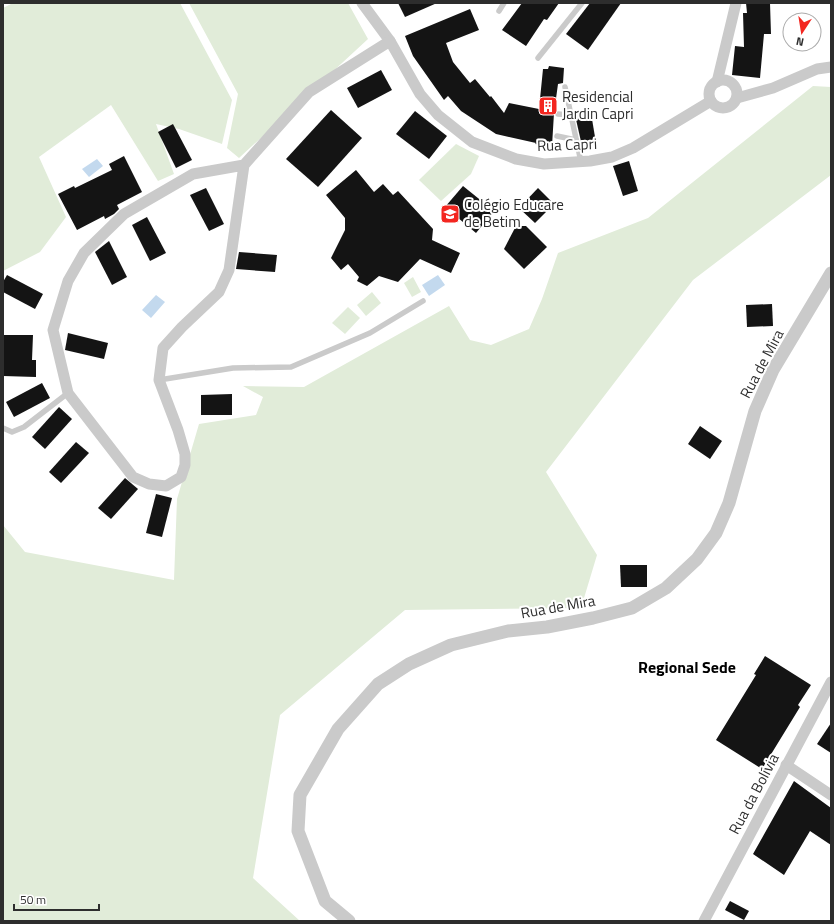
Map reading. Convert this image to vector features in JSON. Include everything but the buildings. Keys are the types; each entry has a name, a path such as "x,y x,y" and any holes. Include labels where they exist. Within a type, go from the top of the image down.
{"street":[{"name":"Rua Capri","path":"362,3 390,41 420,94 438,115 472,142 516,159 544,164 581,162 612,157 633,148 710,101"},
{"path":"736,3 717,82 711,88 709,93 710,101 718,108 727,108 731,106 737,98 773,88 817,69 831,67"},
{"path":"244,165 193,174 124,214 84,253 68,281 53,330 68,393 133,477 149,484 166,486 181,477 185,466 185,454 178,430 159,380 163,348 218,292 229,270 244,165 309,92 390,41"},
{"path":"717,82 725,81 732,84 736,88 737,98"},
{"name":"Rua de Mira","path":"349,921 325,901 298,832 300,795 338,729 378,684 409,664 451,645 508,631 593,618 632,608 666,588 697,559 716,534 728,503 755,411 773,370 831,272"},
{"name":"Rua da Bolívia","path":"704,921 831,682"},
{"path":"786,765 831,795"}],"lane":[{"path":"499,11 504,3"},
{"path":"538,58 582,3"},
{"path":"565,87 581,162"},
{"path":"558,114 570,116"},
{"path":"557,136 576,140"},
{"path":"159,380 233,368 291,367 370,333 423,301"},
{"path":"3,428 12,432 24,427 68,393"}],"green space":[{"path":"13,3 180,3 232,100 222,144 179,129 156,124 174,174 158,181 111,105 39,157 66,217 40,252 3,271 3,8"},
{"path":"189,3 348,3 368,39 239,158 227,148 238,94"},
{"path":"813,86 831,87 831,175 693,280 546,472 597,555 581,608 405,610 280,715 253,878 300,921 3,921 3,525 25,552 174,580 177,499 199,424 256,415 263,397 243,386 304,387 449,306 470,340 491,345 529,329 542,299 558,253 648,218"},
{"path":"456,144 479,156 471,174 441,201 419,180"},
{"path":"413,277 421,292 412,297 404,283"},
{"path":"372,292 381,303 366,316 357,305"},
{"path":"348,307 360,318 345,334 332,323"}],"water":[{"path":"97,159 103,166 89,177 82,169"},
{"path":"438,275 445,285 429,296 422,285"},
{"path":"156,295 165,302 151,318 142,310"}],"place":[{"name":"Residencial Jardin Capri","path":"548,106"},
{"name":"Colégio Educare de Betim","path":"450,214"}],"district":[{"name":"Regional Sede","path":"687,667"}]}
